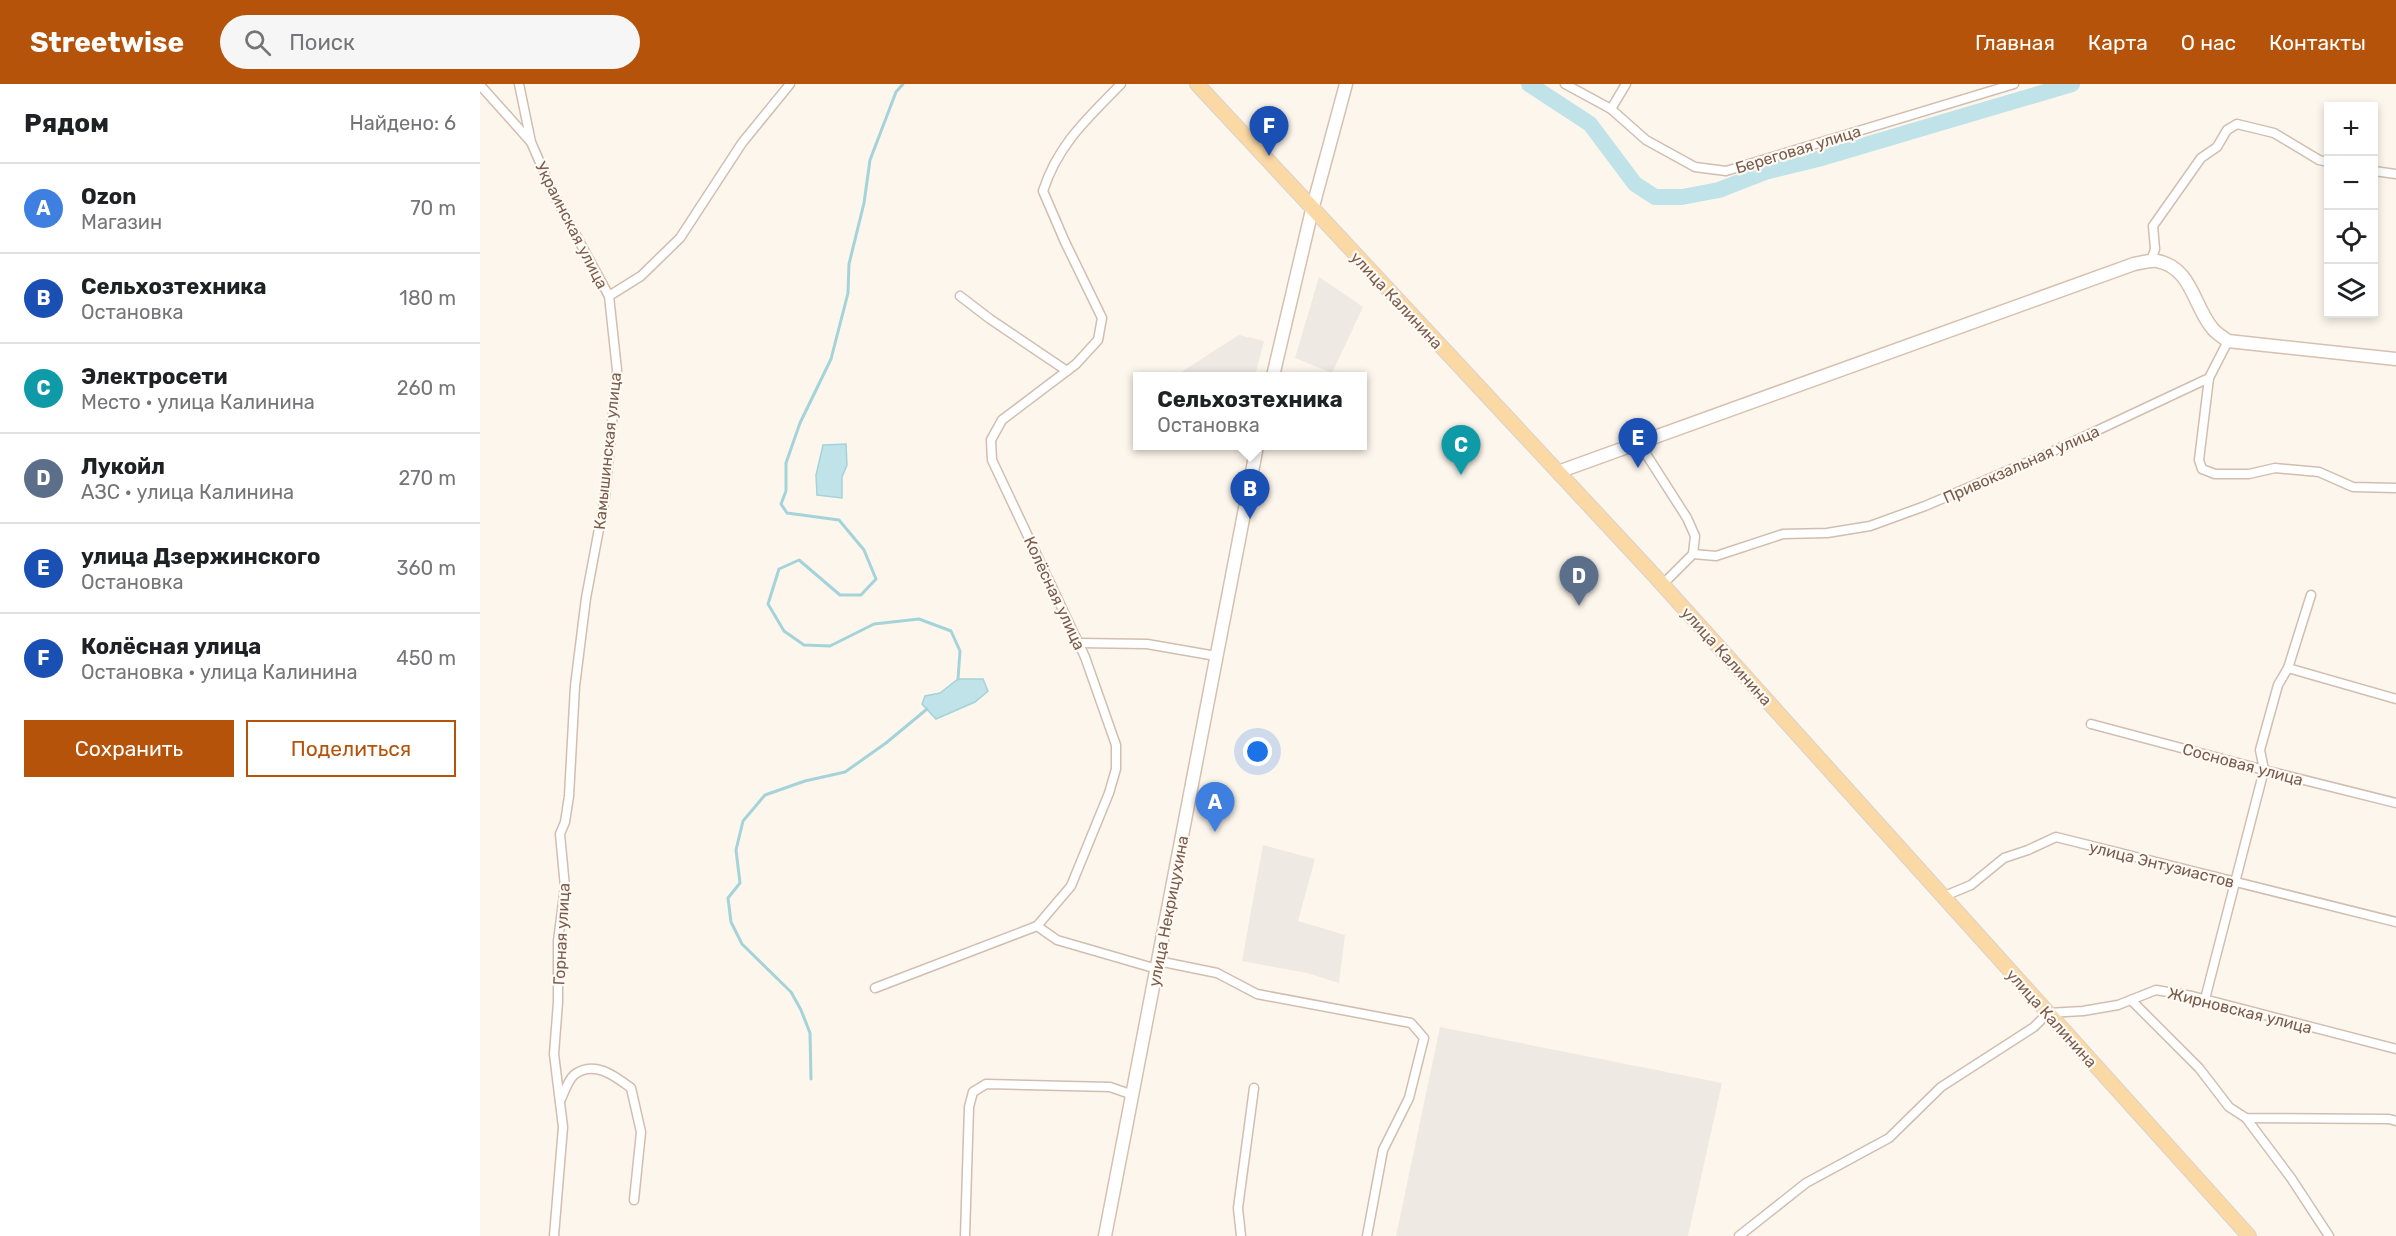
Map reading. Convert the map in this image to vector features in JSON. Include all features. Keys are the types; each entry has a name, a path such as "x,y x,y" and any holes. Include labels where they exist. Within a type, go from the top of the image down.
{"main road":[{"name":"улица Калинина","path":"1197,84 1662,585 2249,1236"}],"street":[{"name":"Украинская улица","path":"519,84 531,142 554,195 609,296"},
{"path":"609,296 641,276 680,238 742,143 790,84"},
{"name":"Колёсная улица","path":"874,988 1037,926 1071,886 1116,769 1116,746 1078,643 993,460 991,440 1002,420 1067,371 1098,340 1102,318 1043,191 1050,169 1069,137 1120,84"},
{"path":"1274,372 1312,210 1346,84"},
{"name":"Береговая улица","path":"1565,84 1611,109 1646,140 1695,167 1726,171 2014,84"},
{"path":"1611,109 1626,84"},
{"path":"480,85 531,142"},
{"path":"2151,261 2155,249 2154,226 2201,158 2217,147 2227,130 2237,124 2274,132 2324,161"},
{"path":"2378,172 2396,174"},
{"path":"1558,472 2134,264 2151,261 2158,261 2174,268 2191,286 2202,312 2213,329 2228,341 2396,359"},
{"name":"Камышинская улица","path":"586,598 605,497 617,370 609,296"},
{"path":"960,296 990,320 1067,371"},
{"path":"2228,341 2209,378 2199,460 2202,469 2215,474 2249,474 2275,468 2319,472 2353,488 2396,488"},
{"name":"Привокзальная улица","path":"1693,554 1716,556 1783,534 1827,533 1870,526 1925,506 2047,454 2209,378"},
{"path":"1639,443 1687,518 1695,536 1693,554 1662,585"},
{"name":"улица Некрицухина","path":"1105,1236 1256,450"},
{"path":"2205,999 2264,770 2260,750 2278,685 2288,668 2311,595"},
{"name":"Горная улица","path":"554,1236 563,1127 554,1053 558,1002 558,940 565,886 560,834 565,822 569,796 575,686 586,598"},
{"path":"1078,643 1147,644 1216,656"},
{"path":"2288,668 2396,699"},
{"name":"Сосновая улица","path":"2091,724 2396,803"},
{"name":"улица Энтузиастов","path":"1940,893 1947,895 1971,885 2004,858 2056,837 2396,922"},
{"path":"1037,926 1057,940 1158,965 1216,973 1257,993 1412,1023 1424,1038 1409,1098 1383,1150 1367,1236"},
{"name":"Жирновская улица","path":"2049,1013 2083,1011 2118,1005 2156,990 2205,999 2396,1049"},
{"path":"2131,1000 2199,1068 2229,1107 2246,1118 2291,1178 2329,1236"},
{"path":"1739,1236 1806,1183 1889,1138 1941,1088 2034,1027 2049,1013"},
{"path":"560,1101 574,1075 590,1069 607,1071 631,1088 641,1132 634,1200"},
{"path":"965,1236 969,1107 973,1092 986,1084 998,1084 1110,1087 1133,1095"},
{"path":"1241,1236 1238,1208 1254,1088"},
{"path":"2246,1118 2396,1121"}],"shaded area":[{"path":"1319,277 1363,307 1332,372 1295,358"},
{"path":"1239,335 1264,341 1256,372 1181,372"},
{"path":"1263,845 1315,859 1298,921 1345,935 1339,983 1307,973 1242,961"},
{"path":"1440,1027 1722,1083 1688,1236 1396,1236"}],"water":[{"path":"846,444 847,465 842,477 842,498 817,495 816,475 823,445"},
{"path":"958,679 983,679 988,691 975,702 936,719 922,704 925,696 940,693"}],"waterway":[{"path":"903,84 896,92 870,160 864,203 849,264 848,293 831,359 800,423 786,463 786,491 781,504 787,513 839,520 864,550 876,579 861,595 840,595 799,560 779,569 768,604 784,631 804,645 830,646 874,624 919,619 951,631 960,651 958,679"},
{"path":"1529,84 1590,124 1635,184 1655,197 1682,197 1719,190 1765,172 1818,159 2072,84"},
{"path":"811,1079 810,1033 801,1010 791,992 742,944 731,922 728,898 740,883 736,850 743,821 765,795 805,781 845,772 886,743 927,709"}],"place":[{"name":"Колёсная улица","path":"1269,156"},
{"name":"улица Дзержинского","path":"1638,468"},
{"name":"Электросети","path":"1461,475"},
{"name":"Сельхозтехника","path":"1250,519"},
{"name":"Лукойл","path":"1579,606"},
{"name":"Ozon","path":"1215,832"}]}
